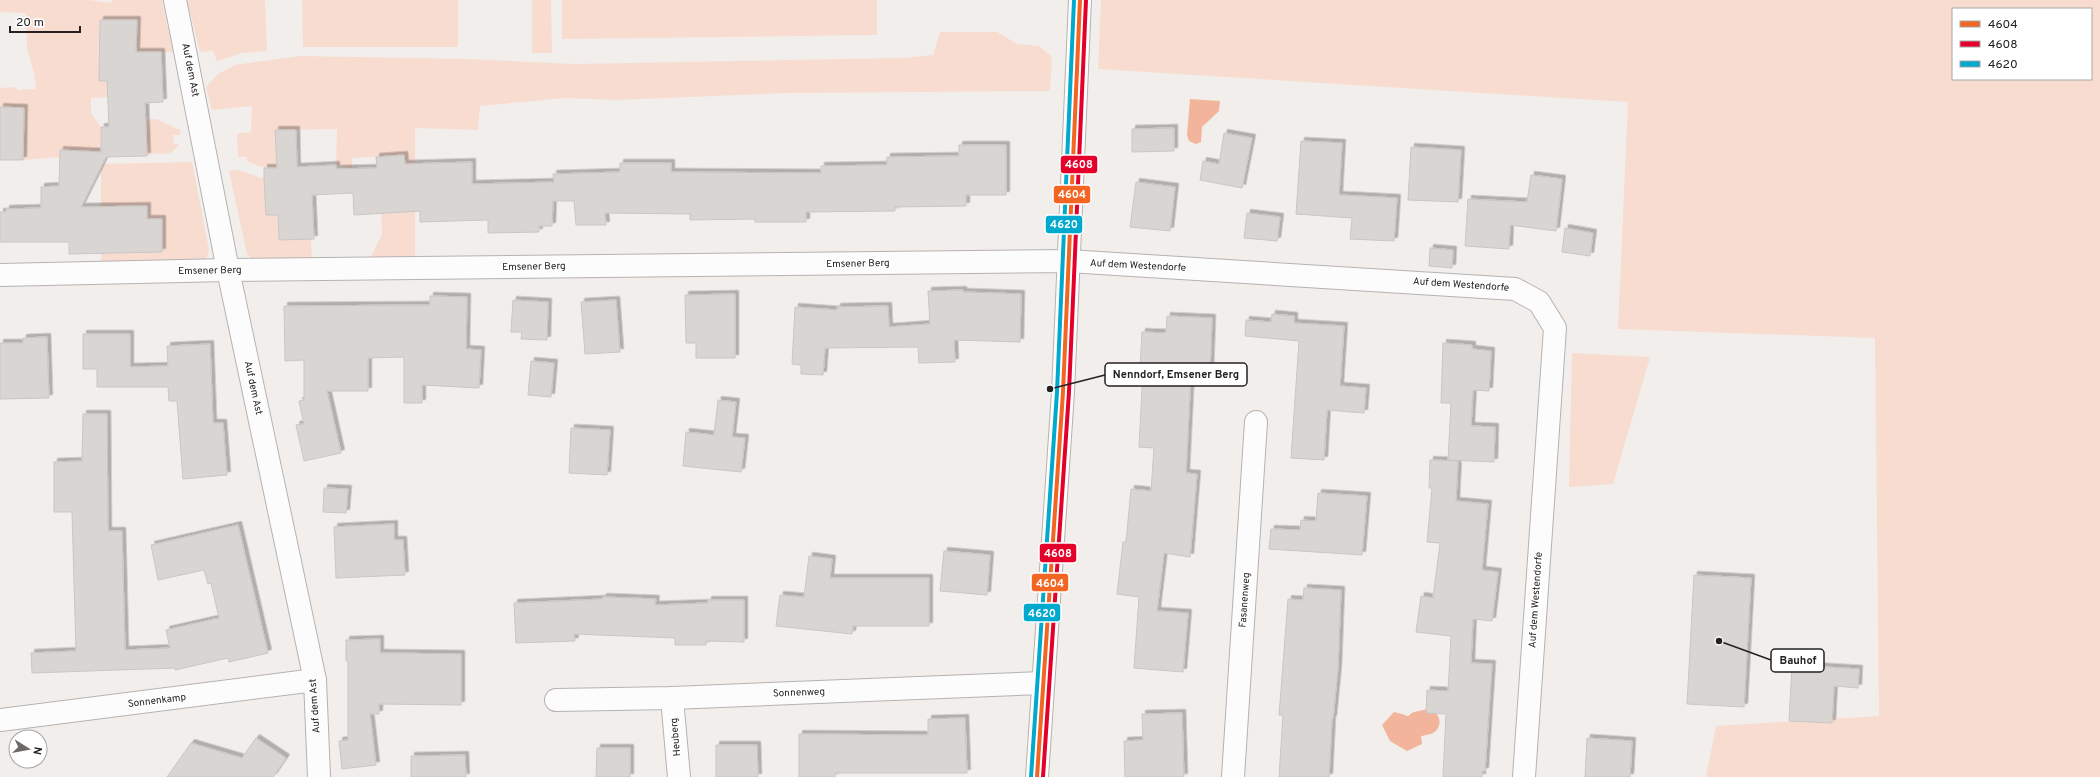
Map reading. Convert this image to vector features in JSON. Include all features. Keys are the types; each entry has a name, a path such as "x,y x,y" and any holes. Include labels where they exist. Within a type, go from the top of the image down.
{"street":[{"name":"Auf dem Ast","path":"175,0 228,270 314,680 319,777"},
{"path":"1037,777 1063,392 1080,0"},
{"name":"Emsener Berg","path":"0,275 228,270 1068,262"},
{"name":"Auf dem Westendorfe","path":"1068,262 1515,289 1539,302 1554,328 1524,777"},
{"name":"Fasanenweg","path":"1233,777 1256,422"},
{"name":"Sonnenkamp","path":"0,720 314,680"},
{"name":"Sonnenweg","path":"556,700 672,698 1043,683"},
{"name":"Heuberg","path":"672,698 679,777"}],"shaded area":[{"path":"0,0 88,0 112,3 112,0 162,0 173,52 137,52 136,20 100,20 99,81 128,81 128,96 91,98 91,113 100,126 100,158 69,155 69,150 60,150 60,157 23,160 24,108 0,107 0,88 17,87 17,90 36,89 34,73 27,48 26,13 0,12"},
{"path":"187,0 265,0 267,51 242,53 217,61 213,51 200,52"},
{"path":"302,0 458,0 458,47 303,47"},
{"path":"532,0 551,0 552,53 532,53"},
{"path":"562,0 877,0 877,35 562,39"},
{"path":"1101,0 2100,0 2100,777 1706,777 1716,726 1879,716 1875,338 1618,329 1628,102 1098,69"},
{"path":"940,32 997,32 1017,44 1039,46 1052,57 1050,91 788,93 616,100 565,98 480,106 478,130 415,128 415,257 370,259 382,234 381,213 407,212 404,155 352,158 352,169 336,165 337,129 275,130 277,168 264,168 247,161 247,157 238,157 237,134 251,132 252,106 212,110 206,87 218,74 235,65 300,56 467,59 576,64 903,58 933,55"},
{"path":"1190,99 1220,101 1219,111 1202,127 1201,142 1196,144 1189,141 1187,135"},
{"path":"156,119 180,130 180,135 173,135 174,144 179,144 172,152 147,156 146,120"},
{"path":"192,162 209,250 206,261 101,266 101,164"},
{"path":"239,170 264,179 266,215 278,215 279,240 311,239 312,261 254,260 247,254 229,171"},
{"path":"1572,353 1650,357 1613,484 1569,487"},
{"path":"1394,712 1408,716 1416,721 1420,730 1422,744 1407,751 1390,741 1382,725"}],"building":[{"path":"100,20 137,20 136,52 161,52 163,102 145,103 147,156 106,157 81,207 147,206 147,219 162,219 162,252 69,254 69,242 0,242 0,212 6,212 6,209 41,208 41,187 59,186 60,150 101,152 101,127 109,127 107,81 99,81"},
{"path":"0,107 24,108 23,160 0,160"},
{"path":"1174,128 1174,151 1132,152 1132,129"},
{"path":"275,130 296,130 297,167 336,165 336,169 377,168 376,157 404,155 405,164 472,162 472,184 554,182 553,174 620,172 620,163 671,163 671,172 821,173 821,166 887,165 887,157 959,156 959,145 1006,145 1006,195 966,195 966,206 895,207 895,211 806,212 806,222 755,222 755,219 690,220 690,214 605,213 606,225 576,225 574,201 553,201 552,226 539,226 539,232 488,233 488,220 420,222 420,211 354,215 353,193 312,195 314,239 279,240 278,215 266,215 264,179 264,168 277,168"},
{"path":"1224,133 1252,138 1242,188 1200,180 1203,161 1219,164"},
{"path":"1301,141 1342,143 1339,195 1397,198 1394,241 1350,239 1352,218 1296,214"},
{"path":"1411,147 1461,150 1458,202 1408,200"},
{"path":"1531,175 1562,179 1556,231 1510,225 1509,249 1465,246 1468,199 1527,202"},
{"path":"1136,182 1175,187 1170,231 1130,227"},
{"path":"1247,213 1280,217 1277,241 1244,238"},
{"path":"1565,228 1593,233 1590,256 1562,252"},
{"path":"1430,248 1453,250 1452,268 1429,266"},
{"path":"963,290 963,292 1021,294 1020,342 954,340 955,362 919,363 918,347 825,348 823,375 801,374 801,365 792,364 795,307 837,310 837,307 888,306 889,327 930,324 928,291"},
{"path":"735,294 735,358 696,358 696,343 686,343 685,295"},
{"path":"430,296 467,297 466,349 481,350 479,388 422,385 422,403 404,403 404,357 368,358 368,391 327,391 341,453 304,461 296,425 304,424 299,401 304,400 304,360 285,361 284,306 430,305"},
{"path":"513,300 548,302 547,340 521,339 522,332 511,332"},
{"path":"616,300 620,352 585,354 581,302"},
{"path":"1272,314 1294,316 1294,323 1344,326 1340,386 1366,388 1364,413 1327,410 1324,460 1291,458 1299,341 1245,336 1246,320 1271,322"},
{"path":"1167,316 1212,318 1210,372 1191,372 1186,473 1197,474 1190,557 1164,553 1157,611 1188,613 1183,672 1134,668 1139,597 1117,594 1123,542 1126,542 1131,489 1151,491 1154,448 1139,447 1143,369 1140,369 1142,332 1166,333"},
{"path":"83,334 130,334 130,367 168,366 167,346 210,344 213,423 223,423 227,475 183,479 177,401 169,401 168,387 97,387 97,369 83,369"},
{"path":"47,337 49,398 0,399 0,343 23,343 23,338"},
{"path":"1443,343 1472,345 1472,349 1491,351 1489,391 1473,390 1471,426 1495,427 1494,462 1448,460 1451,403 1441,403"},
{"path":"531,361 554,363 551,397 528,395"},
{"path":"718,400 736,402 732,437 745,438 741,472 683,466 686,432 714,435"},
{"path":"83,414 107,414 108,531 122,531 125,650 170,648 166,630 219,618 211,583 208,584 204,570 158,580 151,545 238,525 268,653 229,662 228,658 175,670 175,668 32,673 31,653 76,651 72,512 54,512 54,462 82,461"},
{"path":"571,428 610,430 607,475 569,473"},
{"path":"1430,460 1458,461 1456,501 1488,504 1482,570 1498,572 1492,621 1473,619 1471,663 1492,664 1485,771 1482,771 1482,777 1443,777 1446,714 1426,713 1427,690 1448,691 1451,636 1416,632 1421,596 1433,598 1440,543 1427,542 1432,488 1429,488"},
{"path":"324,488 348,489 346,513 323,512"},
{"path":"1318,493 1367,496 1362,555 1269,549 1271,529 1300,530 1301,520 1316,521"},
{"path":"394,524 394,540 403,540 405,575 336,578 334,527"},
{"path":"944,551 990,555 987,595 940,591"},
{"path":"809,556 832,559 830,578 929,578 929,626 853,626 852,634 776,626 780,595 804,597"},
{"path":"1694,575 1751,578 1744,707 1687,704"},
{"path":"1304,588 1341,590 1338,668 1332,719 1329,777 1279,777 1283,715 1279,715 1288,599 1303,600"},
{"path":"603,597 656,599 655,605 708,603 708,600 744,600 744,642 706,641 706,645 675,645 675,638 574,634 575,641 516,643 514,603 603,599"},
{"path":"380,639 380,653 461,654 461,705 379,704 379,714 370,714 376,765 342,769 339,741 348,740 348,661 346,661 346,640"},
{"path":"1792,665 1859,669 1858,688 1834,686 1832,723 1789,721"},
{"path":"1182,713 1184,777 1125,777 1124,741 1143,740 1142,714"},
{"path":"965,718 967,773 835,773 835,777 799,777 799,734 928,735 928,719"},
{"path":"256,738 286,758 273,777 167,777 191,743 242,758"},
{"path":"1587,738 1632,741 1630,777 1585,777"},
{"path":"716,745 757,745 758,777 716,777"},
{"path":"597,748 630,748 630,777 596,777"},
{"path":"465,755 466,777 411,777 411,756"}],"waterway":[{"path":"1418,724 1427,722"}],"transit line":[{"name":"4620","path":"1031,777 1057,392 1074,0"},
{"name":"4604","path":"1037,777 1063,392 1080,0"},
{"name":"4608","path":"1043,777 1069,392 1086,0"}],"place":[{"name":"Nenndorf, Emsener Berg","path":"1050,389"},
{"name":"Bauhof","path":"1719,641"}]}
